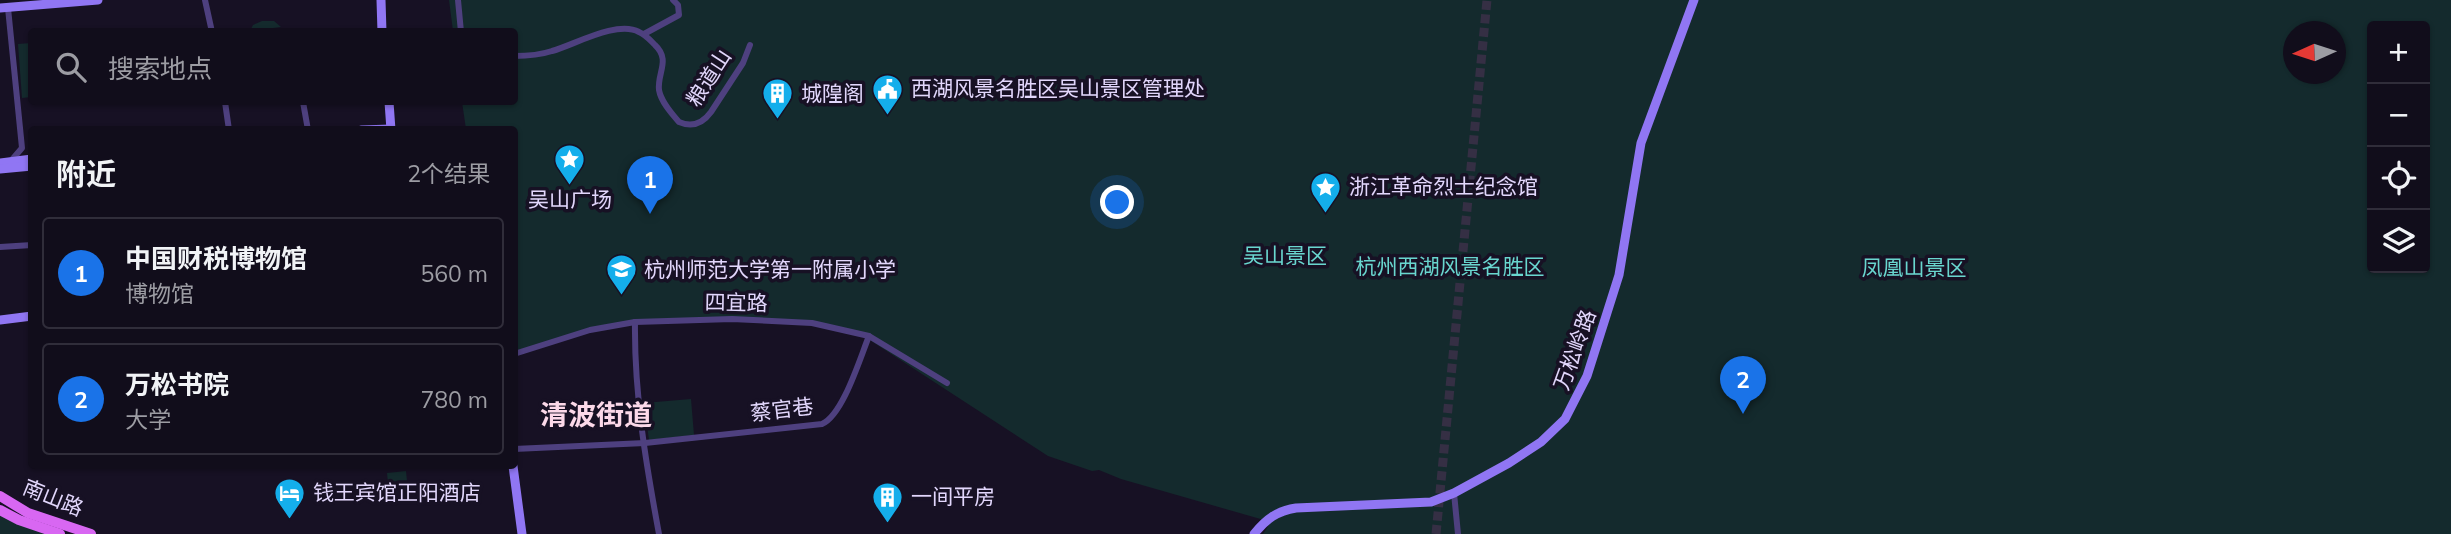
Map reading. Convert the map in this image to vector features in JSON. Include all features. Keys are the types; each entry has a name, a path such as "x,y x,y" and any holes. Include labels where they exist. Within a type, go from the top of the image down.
{"main road":[{"name":"南山路","path":"0,496 28,513 91,534"},
{"name":"南山路","path":"0,510 29,529 60,534"}],"street":[{"path":"5,162 22,148 4,8 98,0"},
{"path":"205,0 211,28"},
{"path":"381,0 382,28"},
{"path":"458,0 461,28"},
{"path":"518,56 549,52 618,29 635,29 644,34 679,15 678,5 673,0"},
{"name":"万松岭路","path":"1254,534 1273,514 1283,510 1431,502 1454,493 1509,463 1553,433 1565,419 1581,390 1619,275 1641,143 1693,0"},
{"name":"粮道山","path":"644,34 664,57 659,92 673,116 685,125 699,123 705,119 743,63 750,45"},
{"path":"225,105 228,126"},
{"path":"304,105 307,126"},
{"path":"390,105 391,126"},
{"path":"5,162 28,159"},
{"path":"0,169 28,166"},
{"path":"0,247 28,245"},
{"path":"0,320 28,317"},
{"name":"四宜路","path":"518,353 590,330 635,322 732,319 812,323 870,336 947,383"},
{"path":"635,322 634,365 638,411 659,534"},
{"name":"蔡官巷","path":"645,443 828,422 843,400 870,336"},
{"path":"518,449 645,443"},
{"path":"513,469 522,534"},
{"path":"1454,493 1458,534"}],"green space":[{"name":"杭州西湖风景名胜区","path":"449,0 2451,0 2451,534 1263,534 1271,522 1048,456 859,333 784,320 610,324 518,354 518,126 466,126 462,105 518,105 518,28 453,28"},
{"path":"262,21 274,21 281,27 252,28"},
{"path":"28,43 28,97 22,98 18,44"},
{"path":"691,399 694,435 649,440 644,403"},
{"path":"406,471 409,501 390,503 387,473"},
{"path":"0,509 34,524 66,534 0,534"}],"tunnel":[{"path":"1436,534 1487,0"}],"place":[{"name":"西湖风景名胜区吴山景区管理处","path":"888,116"},
{"name":"城隍阁","path":"778,121"},
{"name":"吴山广场","path":"570,187"},
{"name":"中国财税博物馆","path":"650,214"},
{"name":"浙江革命烈士纪念馆","path":"1326,214"},
{"name":"杭州师范大学第一附属小学","path":"621,297"},
{"name":"万松书院","path":"1743,414"},
{"name":"钱王宾馆正阳酒店","path":"290,520"},
{"name":"一间平房","path":"888,524"}],"district":[{"name":"清波街道","path":"596,415"}],"park label":[{"name":"吴山景区","path":"1285,256"},
{"name":"凤凰山景区","path":"1914,268"}]}
